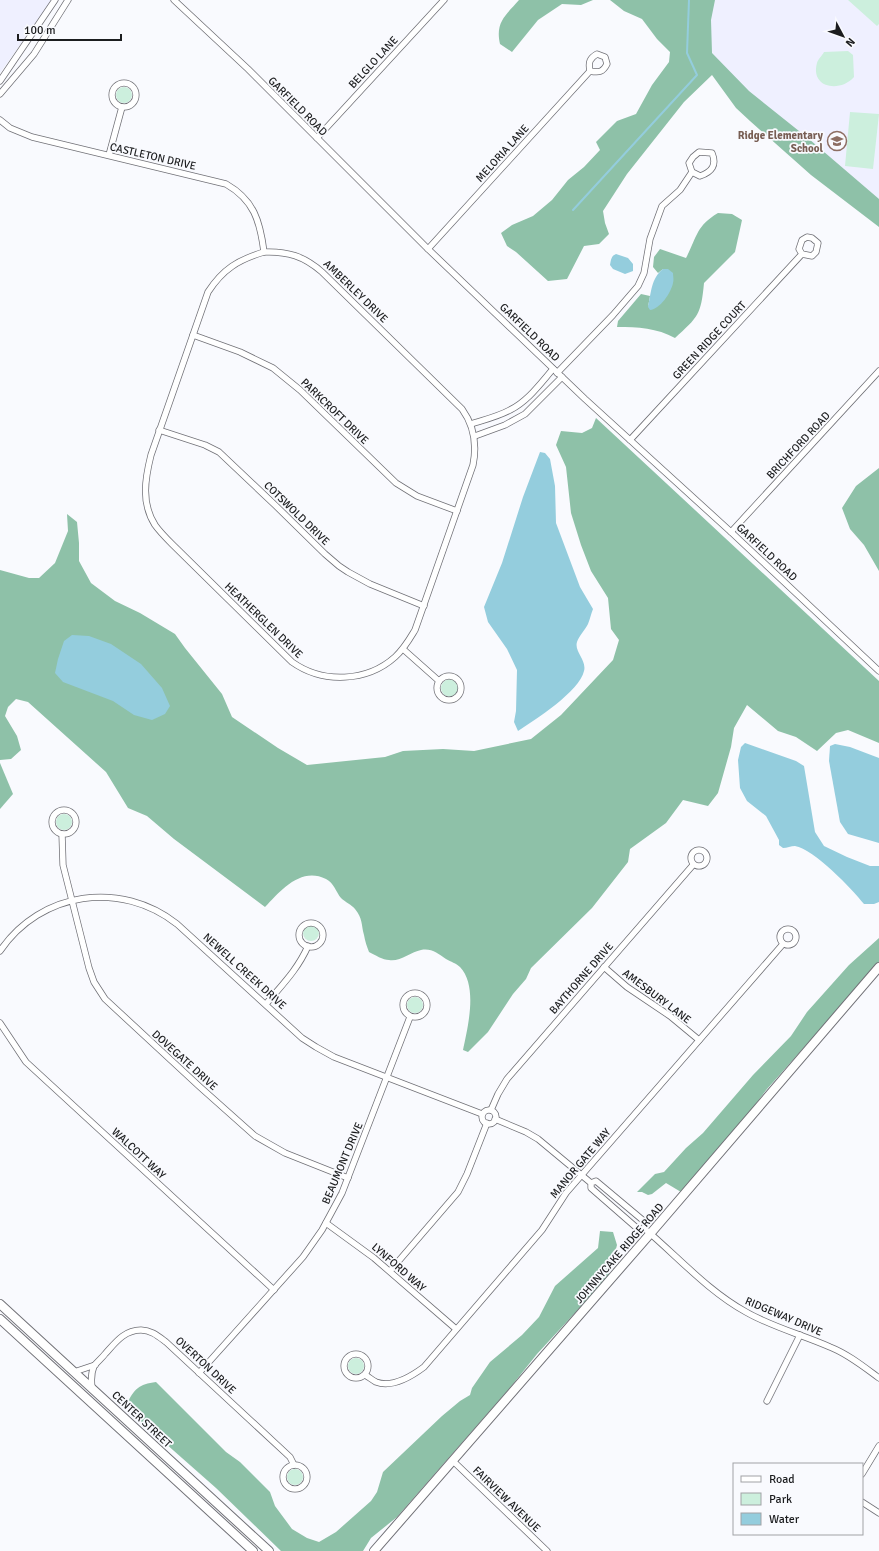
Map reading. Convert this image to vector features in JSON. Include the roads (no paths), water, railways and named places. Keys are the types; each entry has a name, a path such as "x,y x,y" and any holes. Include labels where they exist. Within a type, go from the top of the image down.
{"main road":[{"name":"JOHNNYCAKE RIDGE ROAD","path":"374,1551 453,1461 648,1231 879,967"},
{"name":"CENTER STREET","path":"0,1304 269,1551"},
{"name":"CENTER STREET","path":"0,1319 253,1551"}],"street":[{"path":"0,80 55,0"},
{"path":"0,94 34,54 68,0"},
{"name":"GARFIELD ROAD","path":"174,0 248,69 428,249 557,373 731,532 879,671"},
{"name":"BELGLO LANE","path":"316,138 444,0"},
{"name":"MELORIA LANE","path":"428,249 590,71"},
{"path":"124,83 135,90 136,96 131,105 122,107 115,103 112,92 116,86 124,83"},
{"path":"109,155 122,107"},
{"name":"CASTLETON DRIVE","path":"0,120 10,128 24,135 221,182 233,188 248,201 260,225 264,252"},
{"path":"699,152 712,153 715,160 713,168 707,174 700,176 692,172 689,163 693,157 699,152"},
{"path":"475,436 505,425 525,414 557,373 613,315 638,286 644,273 650,239 662,206 680,190 692,172"},
{"name":"AMBERLEY DRIVE","path":"148,506 145,497 145,476 159,430 208,292 232,265 249,256 264,252 294,254 315,265 453,401 466,415 472,427"},
{"name":"GREEN RIDGE COURT","path":"630,440 802,254"},
{"name":"PARKCROFT DRIVE","path":"193,335 240,352 273,368 300,390 396,483 417,496 457,511"},
{"name":"BRICHFORD ROAD","path":"731,532 879,371"},
{"path":"472,427 518,405 557,373"},
{"name":"HEATHERGLEN DRIVE","path":"148,506 152,520 172,544 292,662 300,668 313,673 334,677 356,676 379,669 395,657 403,649 415,630 473,465 476,444 472,427"},
{"name":"COTSWOLD DRIVE","path":"159,430 205,445 219,452 339,566 370,584 424,606"},
{"path":"403,649 439,681"},
{"path":"449,676 457,679 461,685 458,696 451,700 443,698 438,690 439,681 442,678 449,676"},
{"path":"65,810 72,813 76,820 76,824 72,831 62,834 53,826 53,819 58,812 65,810"},
{"name":"DOVEGATE DRIVE","path":"62,834 63,865 90,974 96,986 109,1003 255,1136 285,1153 348,1178"},
{"name":"BAYTHORNE DRIVE","path":"491,1110 507,1079 693,865"},
{"name":"NEWELL CREEK DRIVE","path":"0,951 12,936 34,917 46,910 71,900 97,897 116,898 142,904 161,912 177,924 302,1038 316,1047 334,1057 482,1114"},
{"path":"308,923 316,924 321,929 323,936 316,945 308,946 302,942 300,938 300,931 302,927 308,923"},
{"name":"MANOR GATE WAY","path":"365,1375 376,1382 384,1384 410,1376 424,1367 542,1230 560,1202 582,1175 783,944"},
{"path":"266,1004 294,972 304,957 308,946"},
{"name":"AMESBURY LANE","path":"604,967 627,987 670,1016 699,1040"},
{"path":"418,994 424,998 427,1005 426,1009 424,1013 418,1017 410,1016 404,1011 403,1004 407,997 418,994"},
{"name":"BEAUMONT DRIVE","path":"199,1373 303,1257 326,1223 348,1178 410,1016"},
{"name":"WALCOTT WAY","path":"0,1023 19,1053 31,1067 274,1290"},
{"path":"487,1110 491,1110 496,1115 495,1119 492,1123 487,1123 483,1120 482,1114 487,1110"},
{"path":"495,1119 526,1132 538,1139 591,1183 591,1188 638,1229 648,1231 645,1222 596,1181 591,1183"},
{"path":"390,1271 458,1192 467,1174 487,1123"},
{"name":"LYNFORD WAY","path":"326,1223 390,1271 456,1329"},
{"name":"RIDGEWAY DRIVE","path":"648,1231 700,1278 734,1305 756,1317 840,1352 879,1378"},
{"name":"OVERTON DRIVE","path":"74,1372 95,1365 122,1336 128,1333 142,1330 154,1334 199,1373 290,1457 294,1465"},
{"path":"767,1401 800,1335"},
{"name":"MANOR GATE WAY","path":"354,1354 365,1357 369,1368 365,1375 358,1378 350,1376 345,1370 344,1366 347,1358 354,1354"},
{"path":"92,1388 91,1378 95,1365"},
{"path":"863,1472 879,1446"},
{"name":"FAIRVIEW AVENUE","path":"453,1461 547,1551"},
{"name":"OVERTON DRIVE","path":"294,1465 301,1466 306,1472 307,1476 305,1484 294,1489 287,1486 284,1479 287,1469 294,1465"},
{"path":"863,1503 879,1513"}],"water":[{"path":"616,254 628,258 633,264 633,271 625,274 613,269 610,265 612,257"},
{"path":"663,269 668,269 673,273 672,287 661,304 650,310 648,307 652,286 656,277"},
{"path":"540,452 545,453 550,459 555,486 556,523 580,587 593,609 588,624 577,642 577,649 584,663 584,671 581,679 566,696 518,731 514,722 516,711 517,670 507,649 488,622 484,607 502,563 523,497"},
{"path":"72,635 89,636 111,644 141,664 162,688 170,706 165,714 152,720 134,715 113,701 63,682 55,673 64,641"},
{"path":"745,743 796,761 804,766 815,832 824,846 870,866 879,866 879,902 874,904 864,904 832,870 812,854 795,846 783,848 779,845 779,840 766,816 747,801 740,788 738,760 741,747"},
{"path":"835,744 850,747 879,758 879,843 848,834 840,822 829,761 830,746"}],"waterway":[{"path":"573,210 697,75 687,53 689,0"}],"place":[{"name":"Ridge Elementary School","path":"837,141"}]}
